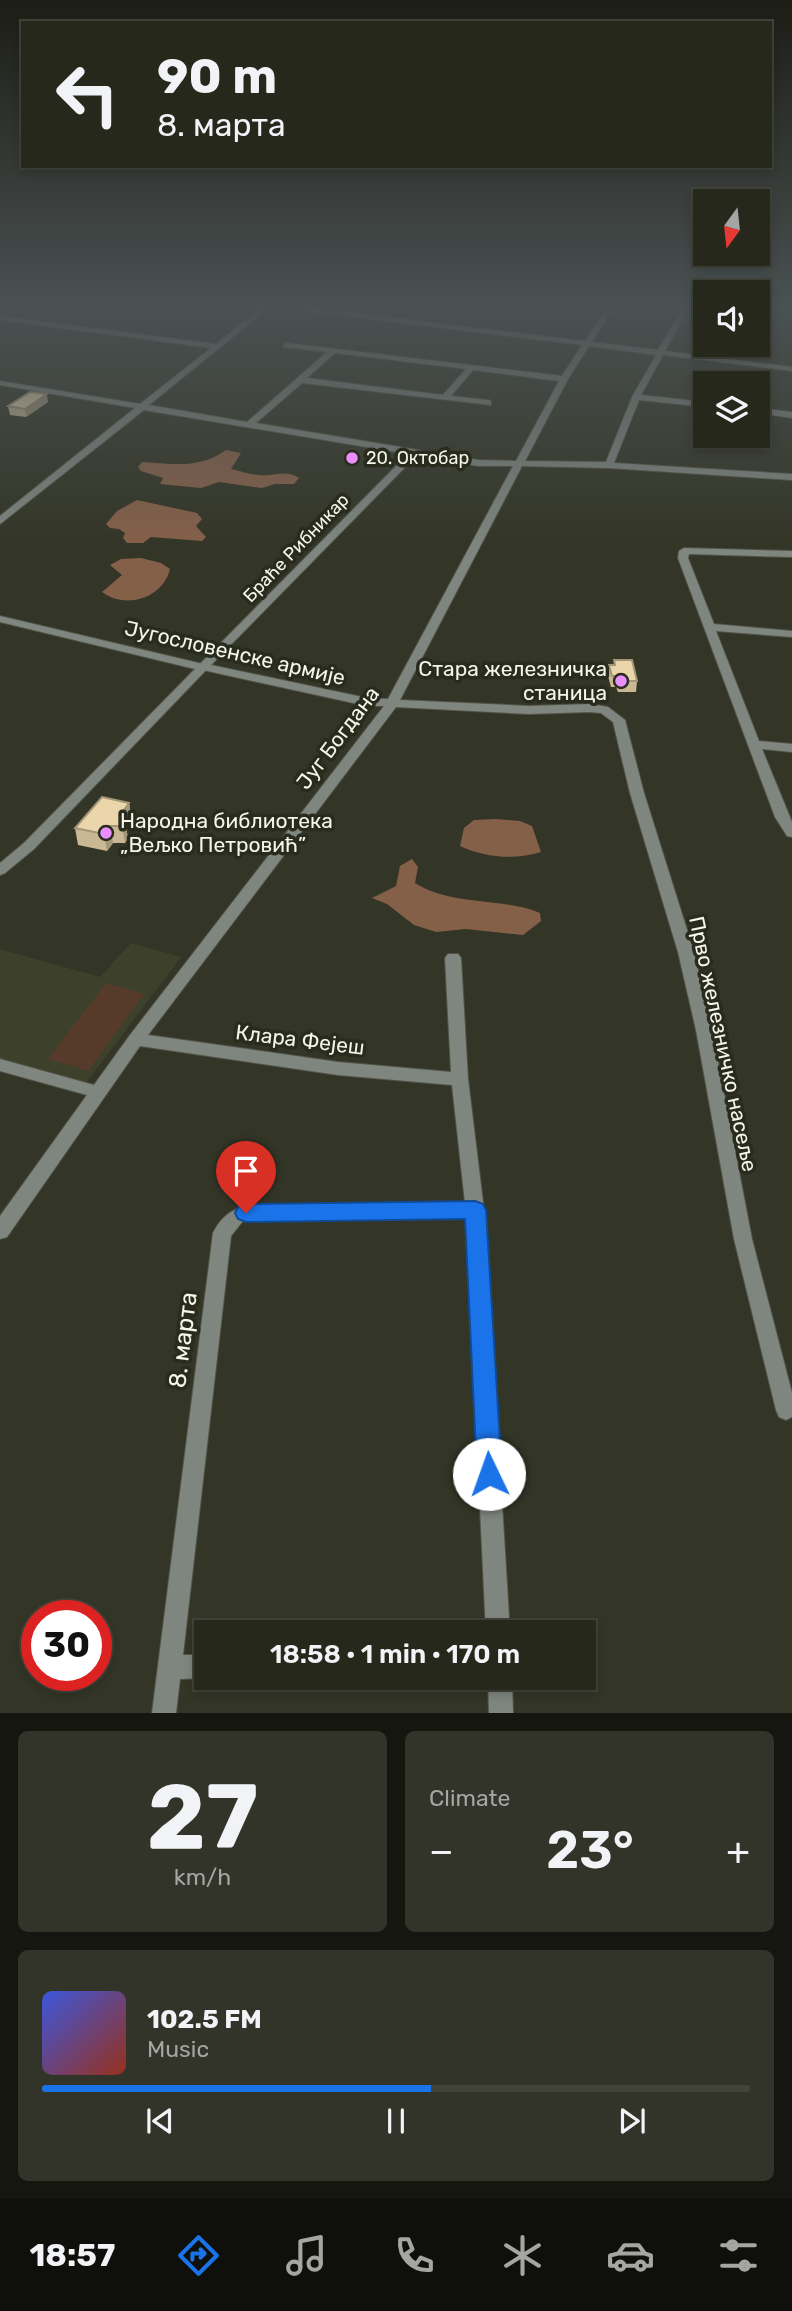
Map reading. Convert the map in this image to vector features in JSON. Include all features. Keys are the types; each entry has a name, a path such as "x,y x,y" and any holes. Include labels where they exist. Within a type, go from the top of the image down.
{"street":[{"path":"23,387 478,463 610,465 792,477"},
{"path":"0,521 166,387"},
{"path":"250,424 292,387"},
{"path":"356,387 488,403"},
{"path":"445,398 455,387"},
{"name":"Југ Богдана","path":"0,1231 136,1040 392,704 560,387"},
{"path":"610,465 641,387"},
{"path":"636,397 693,404"},
{"path":"770,412 792,415"},
{"name":"Браће Рибникар","path":"0,870 29,846 415,453"},
{"path":"527,453 534,458 578,464"},
{"path":"792,554 684,551 684,558 709,627 782,817 792,833"},
{"name":"Југословенске армије","path":"0,619 307,691 392,704 529,710 590,708"},
{"path":"709,627 792,634"},
{"name":"Прво железничко насеље","path":"590,708 612,713 619,720 637,793 685,952 704,1030 743,1239 786,1410"},
{"path":"754,744 792,748"},
{"path":"453,958 460,1079 475,1210 497,1620"},
{"name":"Клара Фејеш","path":"136,1040 285,1062 407,1076 460,1079"},
{"path":"0,1065 98,1092"},
{"name":"8. марта","path":"164,1713 222,1233 228,1224 246,1213 475,1210"},
{"path":"171,1667 194,1667"},
{"path":"500,1690 500,1713"}],"shaded area":[{"path":"226,450 241,453 231,469 257,475 289,474 299,478 294,484 275,484 262,488 219,482 201,488 160,484 163,478 141,471 138,467 142,462 196,463"},
{"path":"137,500 197,513 202,519 196,526 206,537 202,541 151,537 143,543 127,543 123,538 125,533 106,524 117,511"},
{"path":"141,558 161,563 170,569 166,579 152,594 122,600 102,592 122,575 110,565 121,559"},
{"path":"474,820 520,821 532,826 541,852 500,856 460,846 464,828"},
{"path":"412,859 418,867 415,883 429,890 460,898 525,908 540,913 541,921 523,935 466,929 436,932 414,925 387,904 372,898 396,886 400,866"},
{"path":"131,943 181,957 86,1083 0,1059 0,949 100,977"},
{"path":"106,983 144,994 88,1071 48,1059"}],"building":[{"path":"30,392 47,394 25,409 8,406"},
{"path":"614,660 632,660 637,681 619,681 618,676 612,676 609,665 615,665"},
{"path":"102,797 129,803 124,810 125,821 122,826 110,826 104,834 75,828"}],"place":[{"name":"20. Октобар","path":"352,458"},
{"name":"Стара железничка станица","path":"621,681"},
{"name":"Народна библиотека „Вељко Петровић”","path":"106,833"}],"route":[{"path":"246,1213 475,1210 489,1474"}]}
